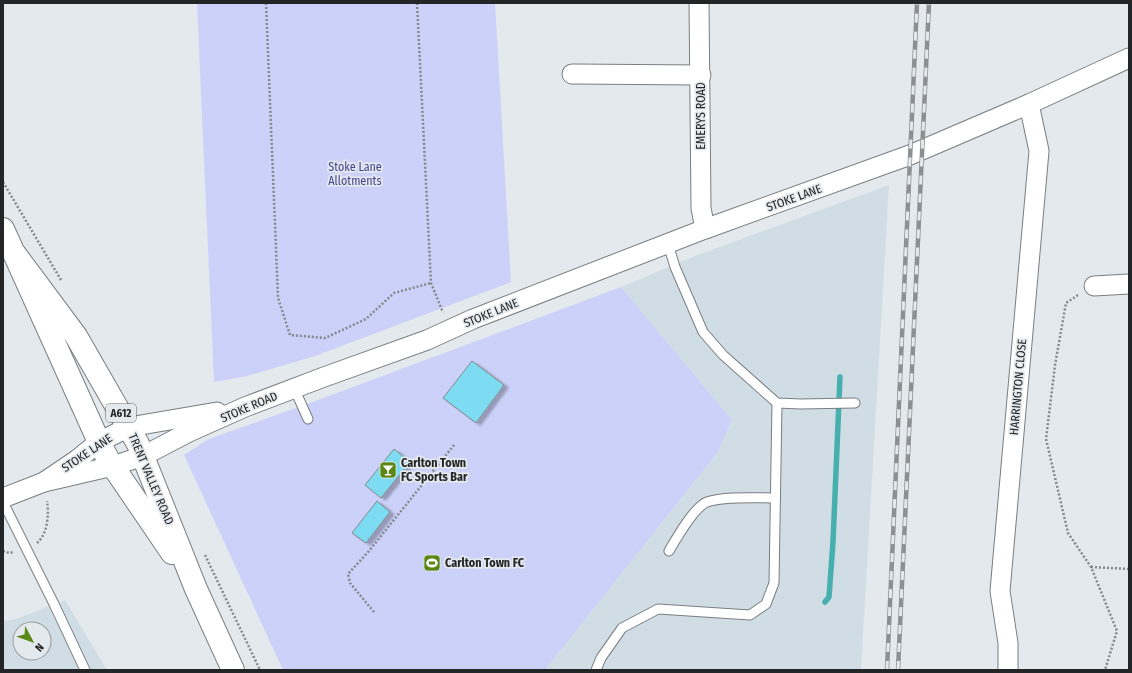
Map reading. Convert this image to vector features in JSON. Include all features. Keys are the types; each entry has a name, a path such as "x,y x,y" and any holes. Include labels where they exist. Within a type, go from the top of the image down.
{"main road":[{"name":"TRENT VALLEY ROAD","path":"3,229 99,442 113,466 196,589"},
{"name":"TRENT VALLEY ROAD","path":"15,254 76,336 138,444 196,589 233,670"}],"street":[{"name":"EMERYS ROAD","path":"699,3 701,75 701,208 705,229"},
{"name":"STOKE LANE","path":"457,326 705,229 910,155 1029,104 1129,58"},
{"path":"572,74 701,75"},
{"name":"HARRINGTON CLOSE","path":"1008,670 1008,643 1000,591 1039,150 1029,104"},
{"path":"1094,286 1129,284"},
{"name":"STOKE ROAD","path":"44,482 113,466 143,456 189,432 246,407 427,340 457,326"},
{"name":"STOKE LANE","path":"3,498 44,482 78,459 99,442 129,427 246,407"}],"lane":[{"path":"668,244 675,267 703,332 722,355 777,403 850,403"},
{"path":"294,388 308,419"},
{"path":"596,670 601,658 622,628 658,609 750,615 766,604 774,583 777,403"},
{"path":"669,551 690,518 706,502 726,499 775,498"},
{"path":"3,502 85,670"}],"path":[{"path":"266,3 278,298 290,334 325,338 366,319 394,293 432,283"},
{"path":"417,3 432,283 442,310 457,326"},
{"path":"1094,286 1066,303 1055,365 1046,440 1068,533 1090,567 1117,631 1105,670"},
{"path":"374,612 350,583 348,574 369,551 454,445"},
{"path":"3,552 9,553 27,550 40,541 45,529 48,515 44,482"},
{"path":"203,550 260,670"},
{"path":"1090,567 1129,569"}],"shaded area":[{"path":"889,185 861,670 545,670 718,452 732,420 621,287 695,256"},
{"path":"65,600 107,670 3,670 3,621 16,619"}],"green space":[{"name":"Stoke Lane Allotments","path":"197,3 495,3 511,282 315,356 247,376 214,382"},
{"name":"Carlton Town FC","path":"621,287 732,420 718,452 545,670 283,670 184,455 209,439"}],"building":[{"path":"472,361 504,385 476,423 443,398"},
{"path":"394,449 410,462 381,498 365,485"},
{"path":"377,501 390,512 366,543 352,533"}],"waterway":[{"path":"825,602 829,597 833,542 840,377"}],"railway":[{"path":"887,670 917,3"},
{"path":"898,670 929,3"}],"place":[{"name":"Carlton Town FC Sports Bar","path":"388,470"},
{"name":"Carlton Town FC","path":"432,563"}]}
